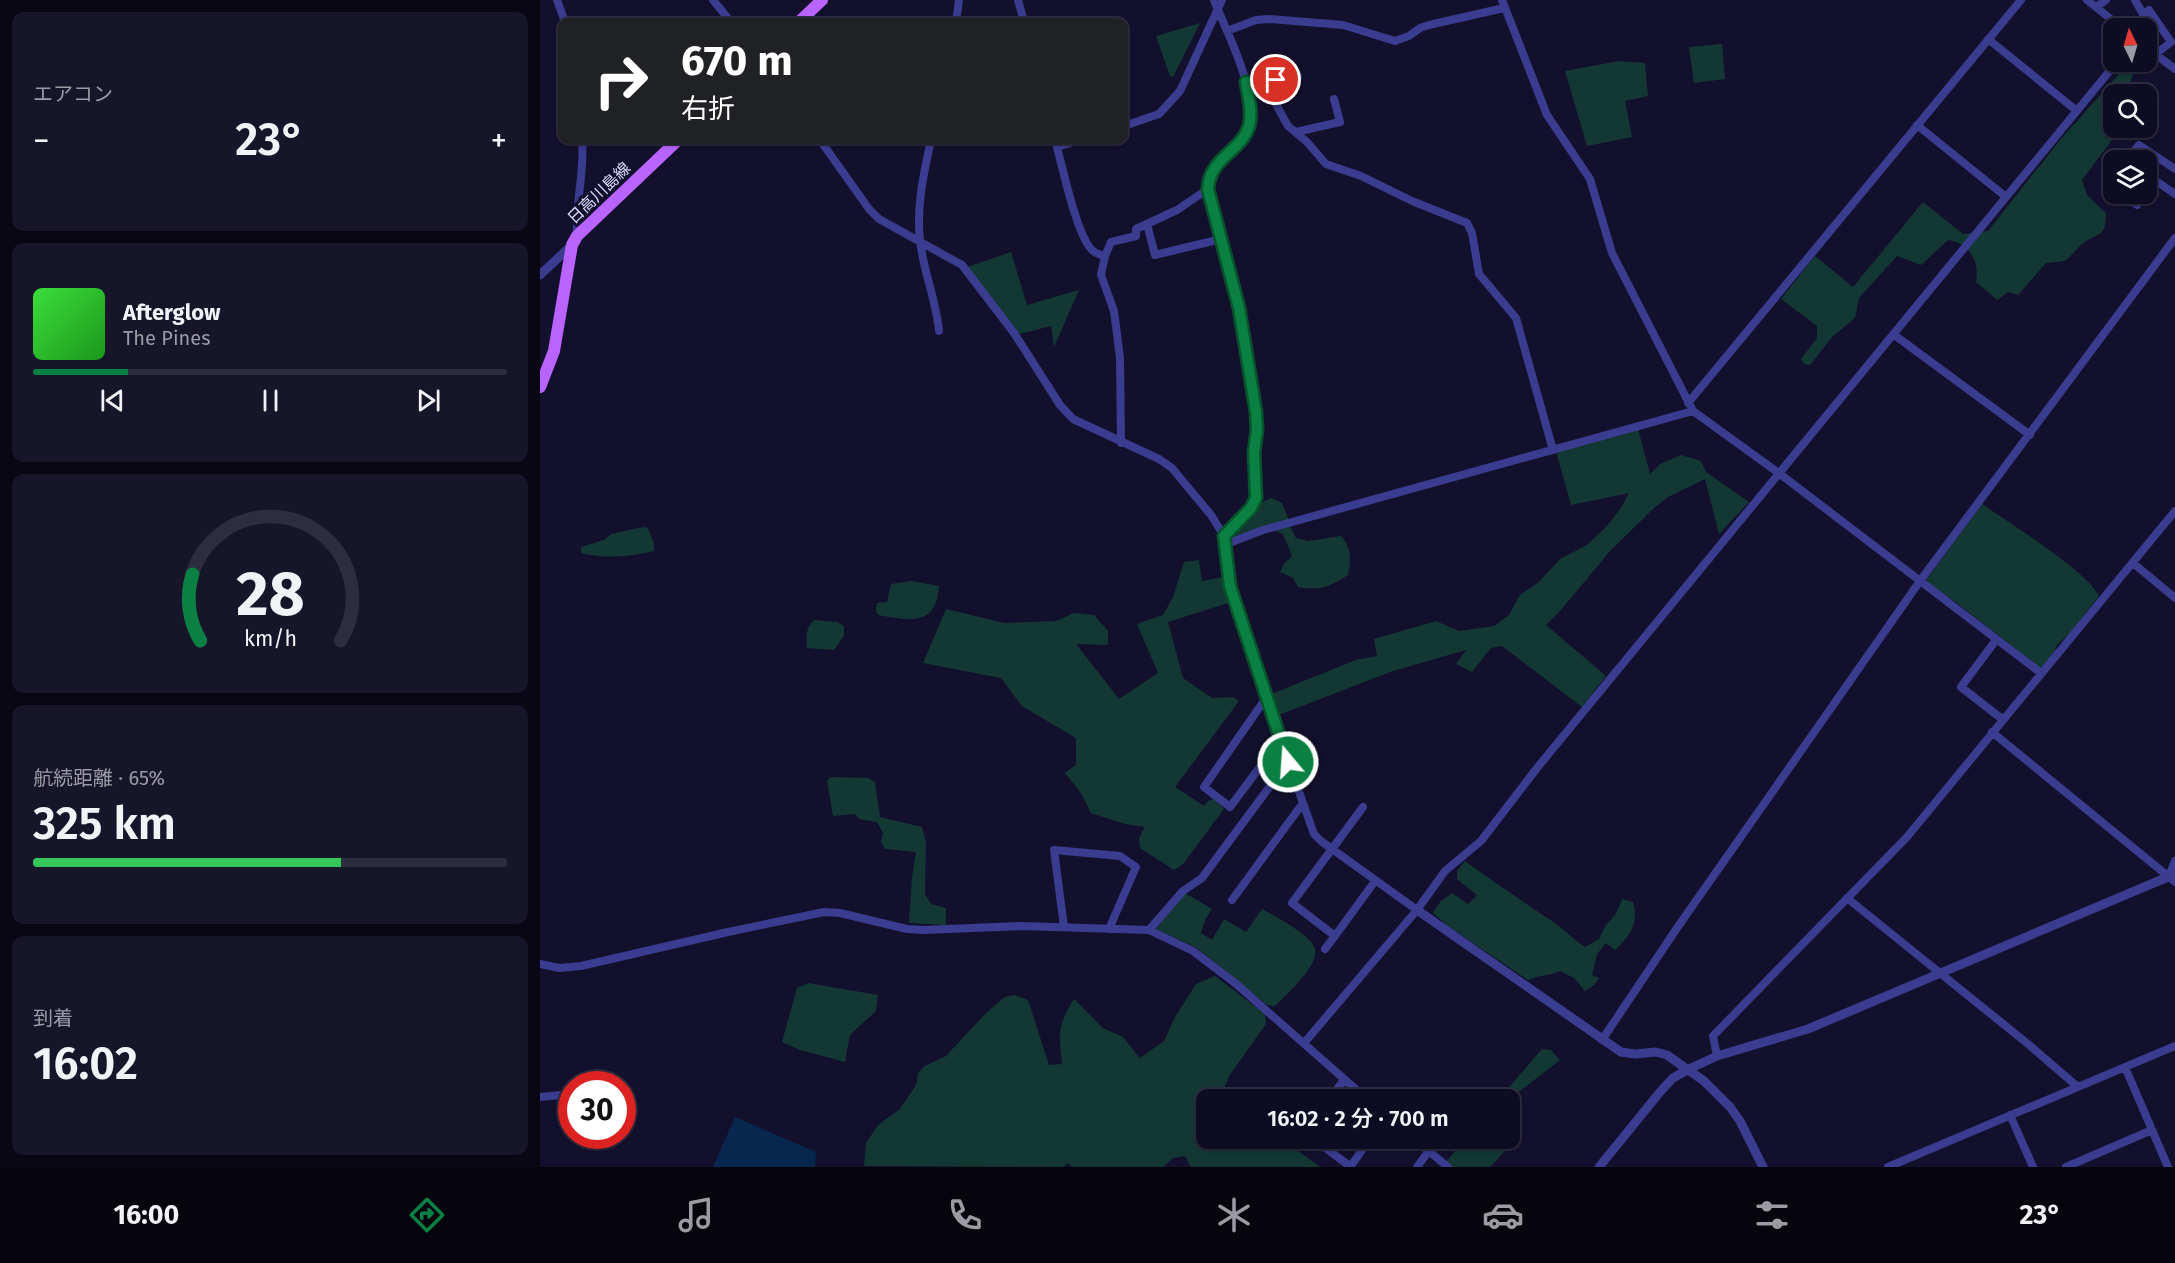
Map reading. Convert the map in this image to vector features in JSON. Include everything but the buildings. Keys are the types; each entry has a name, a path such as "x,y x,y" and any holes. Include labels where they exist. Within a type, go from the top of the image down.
{"main road":[{"path":"803,18 822,0"},
{"name":"日高川島線","path":"540,387 554,351 575,241 674,144"}],"street":[{"path":"557,0 564,18"},
{"path":"713,0 728,18"},
{"path":"957,18 959,0"},
{"path":"1018,0 1023,18"},
{"path":"1214,0 1250,83 1250,123 1240,141 1218,162 1211,175 1208,189 1239,308 1257,430 1254,452 1256,498 1251,508 1224,541"},
{"path":"1128,125 1159,114 1180,91 1222,0"},
{"path":"1688,403 2021,0"},
{"path":"2087,0 2110,18"},
{"path":"2097,7 2106,0"},
{"path":"2135,0 2143,14 2149,10 2154,18"},
{"path":"1227,31 1256,20 1269,19 1343,26 1395,41 1420,28 1503,4 1552,125 1590,179 1612,253 1693,411 1780,474 2041,673"},
{"path":"2157,22 2170,42 2157,53"},
{"path":"1988,39 2077,111"},
{"path":"2157,55 2175,69"},
{"path":"1305,1042 1417,910 1444,871 1481,841 1536,768 2109,72"},
{"path":"1250,83 1298,76"},
{"path":"1250,83 1274,99 1288,126 1326,164 1375,181 1412,201 1467,223 1472,233 1479,274 1516,318 1553,450"},
{"path":"1296,132 1340,122 1334,99"},
{"path":"1917,125 2006,197"},
{"path":"540,275 575,241 576,207 582,177 582,144"},
{"path":"823,144 869,209 879,219 962,266 1014,333 1060,405 1073,419 1160,459 1172,468 1211,515 1224,541 1230,586 1266,698 1314,834 1331,849 1602,1040 1621,1052 1635,1054 1656,1052 1667,1055 1704,1082 1730,1107 1740,1121 1763,1167"},
{"path":"931,144 918,216 920,242 939,331"},
{"path":"1056,144 1066,184 1087,242 1093,251 1105,256"},
{"path":"2135,150 2139,145 2146,150"},
{"path":"2157,158 2175,170"},
{"path":"2157,182 2175,194"},
{"path":"1121,443 1119,412 1121,375 1114,310 1101,275 1105,256 1111,242 1136,236 1136,229 1177,210 1208,189"},
{"path":"1147,224 1155,255 1221,239"},
{"path":"1602,1040 1677,928 1920,581 2175,238"},
{"path":"1893,334 2030,435"},
{"path":"1224,541 1693,411"},
{"path":"1704,1082 1704,1073 1714,1057 1713,1036 1907,837 2175,510"},
{"path":"2133,563 2175,598"},
{"path":"1996,640 1961,687 2002,719"},
{"path":"1266,698 1204,787 1230,807 1281,739"},
{"path":"1992,732 2173,877"},
{"path":"1149,930 1183,891 1202,878 1288,762"},
{"path":"1232,900 1303,803"},
{"path":"1335,936 1292,903 1363,807"},
{"path":"1064,927 1054,850 1120,856 1136,867 1109,929"},
{"path":"2173,877 2175,861"},
{"path":"1599,1167 1659,1092 1673,1078 1687,1070 1714,1057 1808,1029 2173,877"},
{"path":"1325,949 1375,880"},
{"path":"1847,898 2078,1087"},
{"path":"540,964 559,968 581,966 824,912 840,913 907,929 941,930 987,926 1149,930 1193,951 1235,983 1305,1042 1355,1089"},
{"path":"1888,1167 1898,1165 2175,1046"},
{"path":"2125,1067 2168,1167"},
{"path":"1337,1089 1344,1080"},
{"path":"540,1097 558,1095"},
{"path":"2010,1116 2033,1167"},
{"path":"2066,1167 2152,1130"},
{"path":"1326,1149 1350,1167 1363,1149"},
{"path":"1425,1149 1448,1167"},
{"path":"1416,1167 1428,1152"}],"green space":[{"path":"1200,23 1173,77 1170,76 1156,36"},
{"path":"1722,44 1725,79 1694,83 1689,47"},
{"path":"1619,61 1645,63 1648,96 1625,101 1632,137 1587,146 1565,71"},
{"path":"2121,72 2133,72 2130,84 2110,84"},
{"path":"2103,92 2103,138 2114,138 2082,180 2087,195 2106,213 2103,231 2083,243 2065,261 2046,263 2018,295 2008,292 1997,300 1976,282 1976,267 1972,255 1968,249 1956,242 1948,240 1921,265 1897,256 1859,298 1855,318 1832,337 1810,365 1804,364 1801,359 1817,338 1817,326 1781,299 1815,256 1853,287 1923,202 1963,234 1988,231 2060,140"},
{"path":"1011,252 1027,305 1079,290 1054,347 1051,326 1019,334 967,267"},
{"path":"1638,429 1650,474 1660,464 1681,455 1701,461 1706,472 1749,502 1719,534 1705,479 1668,497 1611,550 1546,625 1606,676 1582,707 1502,646 1491,648 1472,672 1456,664 1466,650 1393,671 1276,716 1269,695 1356,660 1377,656 1374,639 1436,621 1459,631 1494,626 1509,615 1520,595 1539,582 1560,559 1587,545 1607,526 1629,493 1571,505 1556,451"},
{"path":"1271,498 1282,503 1296,538 1308,541 1341,536 1350,554 1348,575 1324,587 1298,587 1293,578 1280,572 1292,556 1283,534 1271,524 1233,538 1230,535 1257,505"},
{"path":"1982,504 2064,561 2092,586 2099,596 2071,632 2057,645 2052,657 2040,668 1957,603 1925,582"},
{"path":"648,528 654,551 618,556 581,553 581,547 604,540 611,534"},
{"path":"1199,560 1202,581 1224,577 1228,603 1168,622 1183,678 1212,698 1233,697 1239,701 1175,787 1204,806 1209,800 1214,799 1224,809 1183,864 1174,870 1140,848 1139,838 1145,827 1125,824 1091,813 1081,793 1065,773 1076,765 1076,738 1022,706 1001,678 923,663 946,609 1004,623 1056,621 1074,613 1094,615 1108,631 1108,645 1076,644 1119,699 1158,673 1137,624 1163,615 1173,597 1184,562"},
{"path":"911,581 939,586 933,608 920,618 901,619 878,615 877,603 887,602 891,584"},
{"path":"814,620 837,622 844,626 844,636 834,650 807,648 807,632"},
{"path":"830,777 868,778 875,782 880,817 922,827 926,842 925,894 931,904 946,908 946,925 909,923 916,852 885,849 881,842 883,833 877,822 859,819 855,814 833,816 827,781"},
{"path":"1465,861 1555,923 1585,947 1599,939 1606,925 1616,914 1622,899 1633,902 1635,917 1632,929 1615,950 1606,943 1597,954 1592,975 1599,978 1585,991 1574,978 1560,971 1528,980 1448,926 1433,913 1440,902 1452,893 1468,904 1477,895 1457,879 1457,871"},
{"path":"1185,893 1212,909 1201,933 1212,940 1224,919 1246,932 1262,909 1307,938 1315,949 1312,964 1301,980 1275,1006 1267,1005 1197,948 1156,929"},
{"path":"1215,976 1265,1014 1266,1024 1229,1076 1226,1089 1196,1089 1196,1149 1296,1149 1320,1167 1191,1167 1185,1156 1173,1158 1163,1167 1072,1167 1068,1163 1063,1167 864,1166 866,1143 878,1125 900,1109 916,1085 918,1073 925,1066 946,1056 986,1013 1005,997 1015,995 1028,1000 1049,1065 1062,1064 1060,1030 1074,999 1103,1028 1123,1037 1140,1058 1164,1041 1175,1017 1196,984"},
{"path":"808,983 878,995 876,1011 850,1035 845,1062 800,1050 782,1042 797,988"},
{"path":"1542,1049 1551,1050 1560,1060 1520,1091 1520,1089 1508,1089"},
{"path":"1457,1149 1503,1149 1505,1151 1490,1167 1445,1167 1446,1162"}],"water":[{"path":"735,1117 816,1152 815,1167 713,1167"}],"route":[{"path":"1276,80 1255,84 1246,82 1250,123 1247,132 1218,162 1208,182 1208,189 1239,308 1257,430 1254,452 1256,498 1251,508 1224,536 1226,563 1230,586 1252,657 1288,762"}]}
